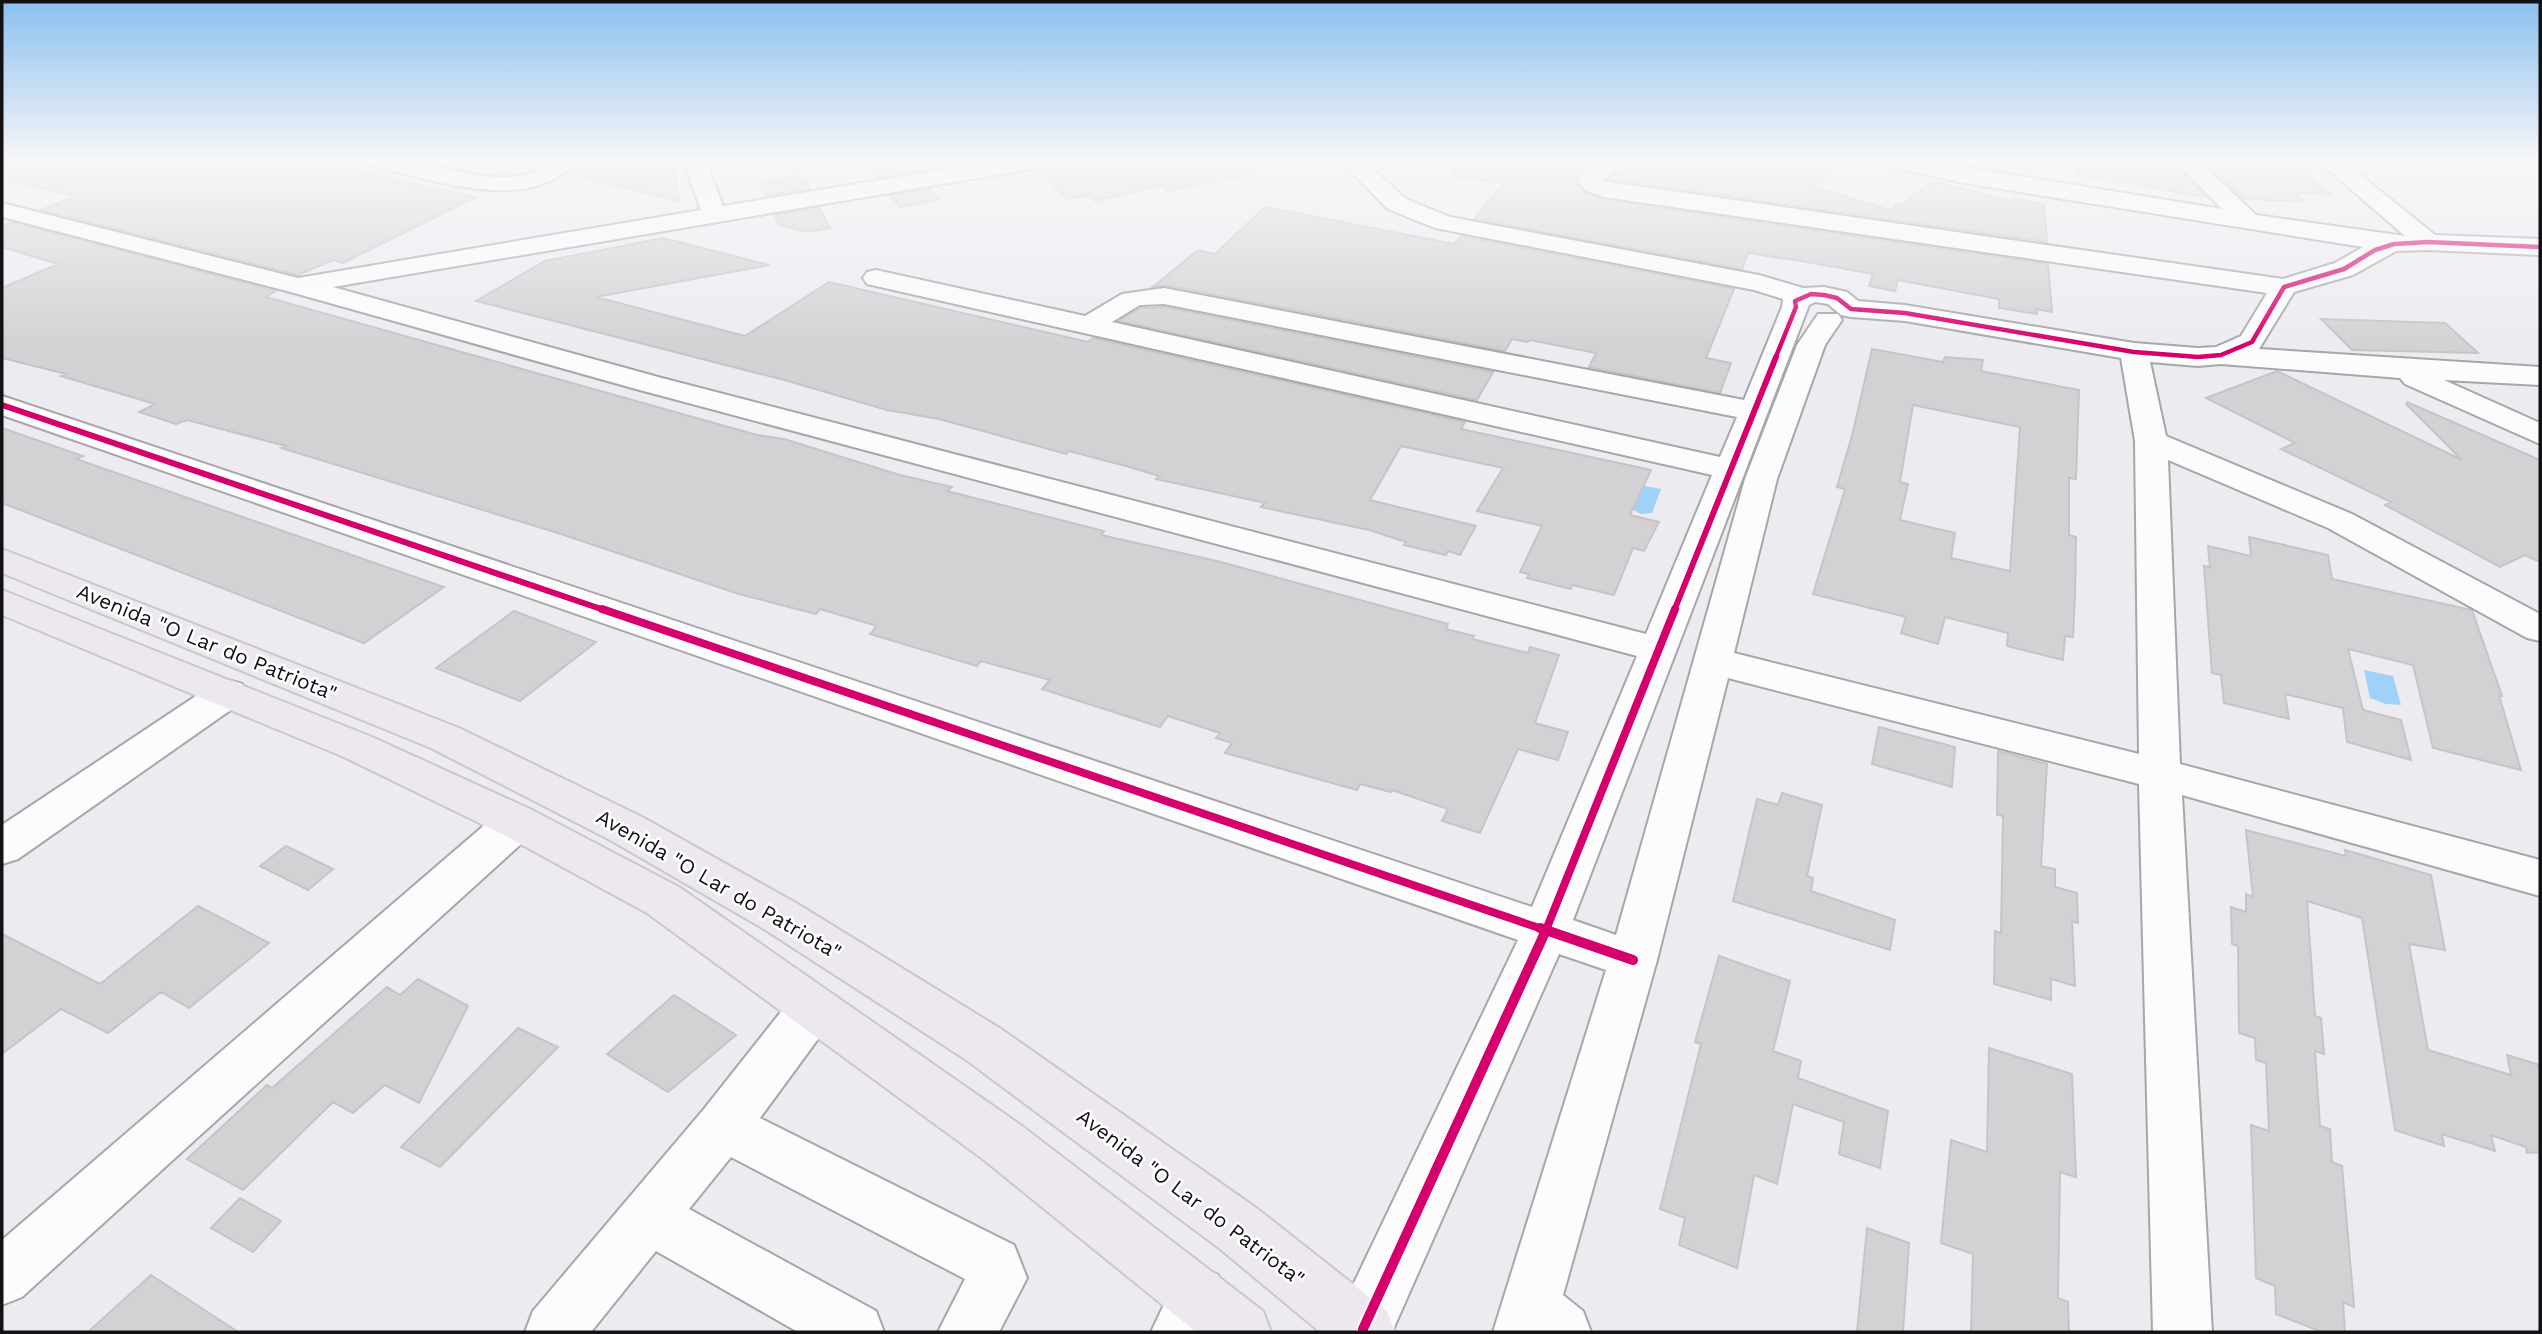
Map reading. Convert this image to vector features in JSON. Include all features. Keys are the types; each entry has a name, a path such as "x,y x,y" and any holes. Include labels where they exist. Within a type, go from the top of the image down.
{"main road":[{"name":"Avenida \"O Lar do Patriota\"","path":"2,560 445,738 627,828 780,916 983,1044 1239,1230 1364,1331"},
{"name":"Avenida \"O Lar do Patriota\"","path":"2,601 358,747 517,822 663,900 1003,1143 1189,1314 1242,1332"}],"street":[{"path":"50,222 296,285 660,386 1657,649"},
{"path":"296,285 677,222"},
{"path":"1442,222 1759,283 1819,308 1905,313 2177,357 2221,355 2395,369 2540,376"},
{"path":"1830,222 2284,287 2344,269 2375,250 2394,244"},
{"path":"2251,222 2394,244 2428,242 2540,247"},
{"path":"2404,222 2428,242"},
{"path":"876,278 1730,469"},
{"path":"2221,355 2252,342 2284,287"},
{"path":"1089,327 1119,302 1141,295 1164,296 1753,411"},
{"path":"1364,1331 1546,930 1753,411 1819,308"},
{"path":"1538,1324 1761,479 1811,345 1819,308"},
{"path":"2134,352 2151,441 2160,774 2182,1332"},
{"path":"2395,369 2540,435"},
{"path":"2,405 1633,960"},
{"path":"2151,441 2340,521 2540,629"},
{"path":"1713,661 2160,774 2540,878"},
{"path":"2,847 228,693"},
{"path":"2,1277 517,822"},
{"path":"554,1332 723,1126 812,1009"},
{"path":"723,1126 976,1253 994,1265 998,1278 967,1332"},
{"path":"649,1217 855,1332"}],"water":[{"path":"1639,485 1661,489 1652,513 1641,514 1630,508"},
{"path":"2364,670 2393,676 2401,705 2386,704 2370,698"}],"building":[{"path":"13,222 276,291 266,297 757,435 784,439 900,475 952,487 947,491 1104,531 1101,535 1217,561 1448,624 1446,629 1474,636 1472,639 1528,653 1530,647 1559,655 1535,723 1568,732 1558,760 1518,749 1480,833 1442,821 1448,809 1392,790 1391,792 1360,784 1357,790 1225,753 1232,743 1216,738 1220,733 1168,716 1160,727 1042,689 1050,680 981,661 977,666 870,634 877,626 820,609 816,614 739,594 561,534 281,448 286,446 187,420 176,424 139,412 155,404 61,376 66,374 2,358 2,288 58,264 2,247 2,226"},
{"path":"89,222 425,222 343,263 333,260 298,275"},
{"path":"778,222 827,222 830,228 808,232 779,225"},
{"path":"1249,222 1343,222 1454,244 1461,236 1734,289 1706,358 1731,363 1720,393 1589,367 1596,353 1530,340 1528,342 1512,339 1505,351 1165,285 1153,287 1198,250 1215,254"},
{"path":"1491,222 1758,222 2048,264 2052,312 2036,309 2037,314 1999,308 1999,299 1898,280 1895,291 1869,286 1873,274 1748,253 1742,269"},
{"path":"1909,222 2045,222 2047,242"},
{"path":"663,238 769,265 596,297 745,336 829,282 1088,342 1093,338 1465,422 1461,429 1651,470 1630,515 1659,522 1644,551 1633,548 1614,595 1572,585 1571,589 1527,578 1529,574 1520,572 1542,526 1477,511 1503,468 1401,446 1370,500 1476,526 1460,555 1448,551 1446,555 1404,545 1406,542 1369,530 1261,507 1265,503 1156,479 1159,476 1069,451 1066,454 939,419 887,410 788,381 476,301 545,261"},
{"path":"1164,307 1493,372 1477,400 1119,321 1141,308"},
{"path":"2321,319 2445,323 2478,353 2352,350"},
{"path":"1872,349 1943,362 1945,357 1983,360 1981,371 2079,390 2076,479 2069,478 2069,535 2076,537 2073,637 2065,636 2063,660 2007,646 2008,633 1945,617 1938,644 1901,633 1906,617 1813,594 1845,489 1837,487","holes":["1913,405 2020,427 2010,571 1951,558 1955,533 1900,520 1908,484 1900,482"]},
{"path":"2277,371 2462,460 2406,404 2407,402 2540,460 2540,562 2525,555 2500,567 2385,505 2391,502 2281,449 2295,443 2206,398"},
{"path":"2,428 83,456 76,459 444,587 364,643 2,503"},
{"path":"2249,537 2328,555 2332,579 2472,610 2502,696 2499,695 2521,770 2433,748 2413,665 2348,649 2363,710 2401,720 2411,760 2347,742 2343,708 2285,694 2289,719 2224,703 2221,675 2212,673 2204,566 2210,567 2208,546 2251,556"},
{"path":"514,611 596,642 520,701 436,668"},
{"path":"1879,727 1955,747 1952,787 1872,764"},
{"path":"1998,751 2047,764 2041,866 2055,869 2055,887 2077,893 2078,923 2072,921 2075,986 2051,979 2051,1000 1994,984 1995,931 2001,933 2003,816 1997,815"},
{"path":"1782,793 1822,805 1807,876 1813,878 1811,891 1895,920 1890,950 1733,901 1757,799 1778,805"},
{"path":"2246,830 2346,856 2345,850 2431,875 2445,950 2409,944 2428,1050 2511,1075 2507,1055 2540,1065 2540,1152 2527,1153 2526,1147 2491,1135 2495,1151 2442,1134 2444,1146 2395,1130 2362,918 2307,901 2315,1016 2321,1018 2324,1054 2315,1051 2320,1126 2330,1129 2332,1162 2342,1166 2354,1307 2343,1302 2345,1332 2322,1332 2276,1314 2275,1286 2256,1278 2251,1125 2269,1131 2266,1063 2256,1060 2255,1038 2239,1033 2238,946 2232,944 2231,907 2246,912 2246,894 2253,897"},
{"path":"286,846 333,869 308,890 260,866"},
{"path":"198,906 269,943 189,1008 161,992 108,1033 61,1009 2,1054 2,934 100,984"},
{"path":"1719,956 1790,981 1773,1051 1801,1061 1798,1078 1888,1111 1880,1168 1839,1154 1844,1122 1793,1104 1777,1184 1754,1175 1737,1268 1679,1245 1685,1218 1660,1209 1701,1044 1695,1042"},
{"path":"418,979 468,1006 419,1103 385,1085 353,1113 333,1102 243,1190 187,1159 267,1085 272,1088 387,987 400,995"},
{"path":"674,995 736,1035 668,1092 607,1054"},
{"path":"518,1028 558,1047 440,1167 401,1147"},
{"path":"1989,1048 2072,1074 2076,1177 2060,1172 2058,1298 2068,1302 2069,1332 1971,1332 1973,1254 1941,1243 1951,1140 1987,1152"},
{"path":"240,1198 281,1221 253,1252 211,1228"},
{"path":"1867,1228 1909,1243 1903,1332 1857,1332"},
{"path":"151,1275 238,1332 88,1332"}],"cycle path":[{"path":"1363,1329 1546,930 1796,307 1795,301 1811,294 1824,295 1837,298 1851,309 1905,313 2134,352 2198,357 2221,355 2252,342 2284,287 2344,269 2375,250 2394,244 2428,242 2540,247"},
{"path":"2,405 1633,960"}]}
